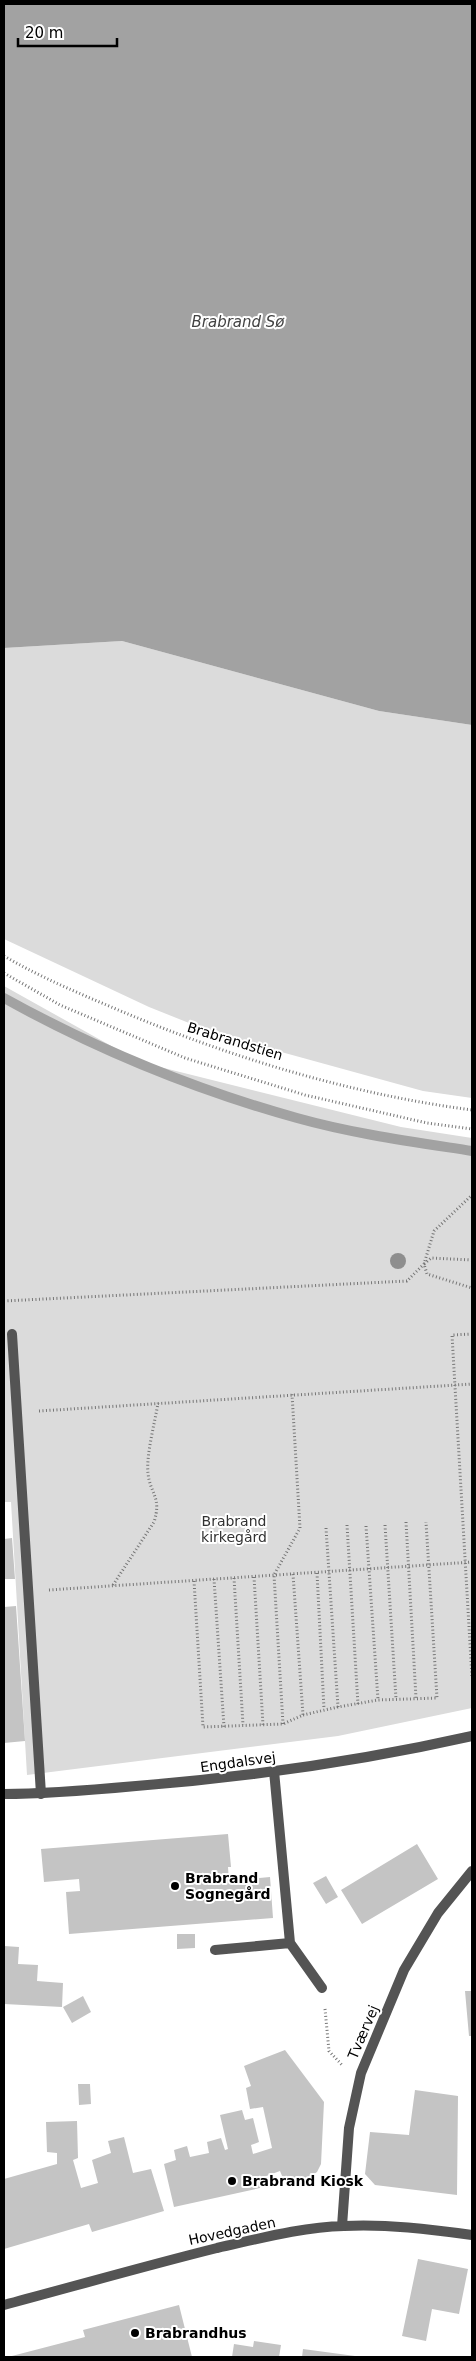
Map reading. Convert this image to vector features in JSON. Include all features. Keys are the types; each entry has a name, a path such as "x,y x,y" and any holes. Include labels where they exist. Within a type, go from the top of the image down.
{"street":[{"path":"12,1334 42,1794"},
{"name":"Engdalsvej","path":"4,1794 42,1794 219,1780 394,1753 472,1736"},
{"path":"274,1771 290,1944 322,1988"},
{"name":"Tværvej","path":"342,2226 348,2128 361,2073 404,1970 438,1913 472,1871"},
{"path":"215,1950 290,1944"},
{"name":"Hovedgaden","path":"4,2305 251,2240 342,2226 416,2227 472,2234"}],"path":[{"name":"Brabrandstien","path":"4,956 41,977 178,1036 323,1081 472,1110"},
{"path":"4,973 60,1004 185,1058 305,1095 427,1123 472,1129"},
{"path":"472,1195 434,1231 424,1264 427,1274 472,1288"},
{"path":"4,1301 407,1281 431,1258 472,1260"},
{"path":"472,1334 452,1335 472,1678"},
{"path":"17,1413 472,1384"},
{"path":"282,1724 274,1575 300,1528 292,1394"},
{"path":"113,1586 154,1522 157,1513 157,1500 148,1471 158,1403"},
{"path":"406,1522 416,1698"},
{"path":"194,1580 203,1727 282,1724 324,1709 358,1705 378,1700 437,1698 426,1522"},
{"path":"347,1525 358,1705"},
{"path":"385,1525 396,1699"},
{"path":"366,1526 378,1700"},
{"path":"326,1528 338,1707"},
{"path":"28,1591 472,1562"},
{"path":"317,1572 324,1709"},
{"path":"293,1574 303,1716"},
{"path":"254,1577 263,1725"},
{"path":"234,1578 243,1725"},
{"path":"214,1579 224,1727"},
{"path":"322,1988 329,2052 340,2065 361,2073"}],"green space":[{"path":"122,641 379,711 472,725 472,1098 423,1091 219,1035 149,1007 4,939 4,648"},
{"name":"Brabrand kirkegård","path":"4,986 140,1062 401,1127 472,1138 472,1708 338,1736 27,1775 11,1502 4,1502"}],"water":[{"name":"Brabrand Sø","path":"4,4 472,4 472,725 379,711 122,641 4,648"}],"building":[{"path":"12,1538 15,1579 4,1579 4,1539"},
{"path":"16,1606 25,1741 4,1743 4,1607"},
{"name":"Brabrand Sognegård","path":"228,1834 231,1867 228,1867 229,1881 270,1877 273,1918 69,1934 66,1892 80,1891 79,1879 44,1882 41,1849"},
{"path":"417,1844 438,1879 362,1924 341,1890"},
{"path":"326,1876 338,1897 326,1904 313,1883"},
{"path":"177,1934 195,1934 195,1948 177,1949"},
{"path":"4,1946 19,1947 18,1964 38,1965 37,1981 63,1983 62,2007 4,2004"},
{"path":"465,1991 472,1991 472,2036 469,2036"},
{"path":"83,1996 91,2012 72,2023 63,2007"},
{"path":"285,2050 324,2102 321,2164 317,2172 305,2180 285,2183 280,2171 261,2178 260,2188 174,2207 164,2164 176,2160 174,2150 187,2146 190,2157 209,2153 207,2142 221,2138 225,2150 228,2149 220,2115 242,2110 245,2120 253,2118 259,2142 251,2145 253,2154 272,2148 263,2107 250,2109 246,2088 251,2086 244,2066"},
{"path":"78,2084 90,2084 91,2104 79,2105"},
{"path":"415,2090 458,2096 457,2195 375,2185 365,2174 370,2132 409,2135"},
{"path":"77,2121 78,2158 73,2160 81,2188 98,2183 92,2160 111,2153 108,2141 124,2137 133,2173 151,2169 164,2211 92,2232 89,2224 4,2249 4,2179 57,2164 57,2153 47,2152 46,2122"},
{"path":"418,2259 468,2269 459,2314 432,2309 426,2341 402,2336"},
{"name":"Brabrandhus","path":"179,2305 192,2357 8,2357 85,2337 83,2330"},
{"path":"254,2341 281,2345 279,2357 232,2357 234,2344 253,2347"},
{"path":"303,2349 355,2356 355,2357 302,2357"}],"waterway":[{"path":"4,998 111,1051 147,1067 222,1095 340,1129 472,1151"}],"place":[{"name":"Brabrand Sognegård","path":"175,1886"},
{"name":"Brabrand Kiosk","path":"232,2181"},
{"name":"Brabrandhus","path":"135,2333"}]}
